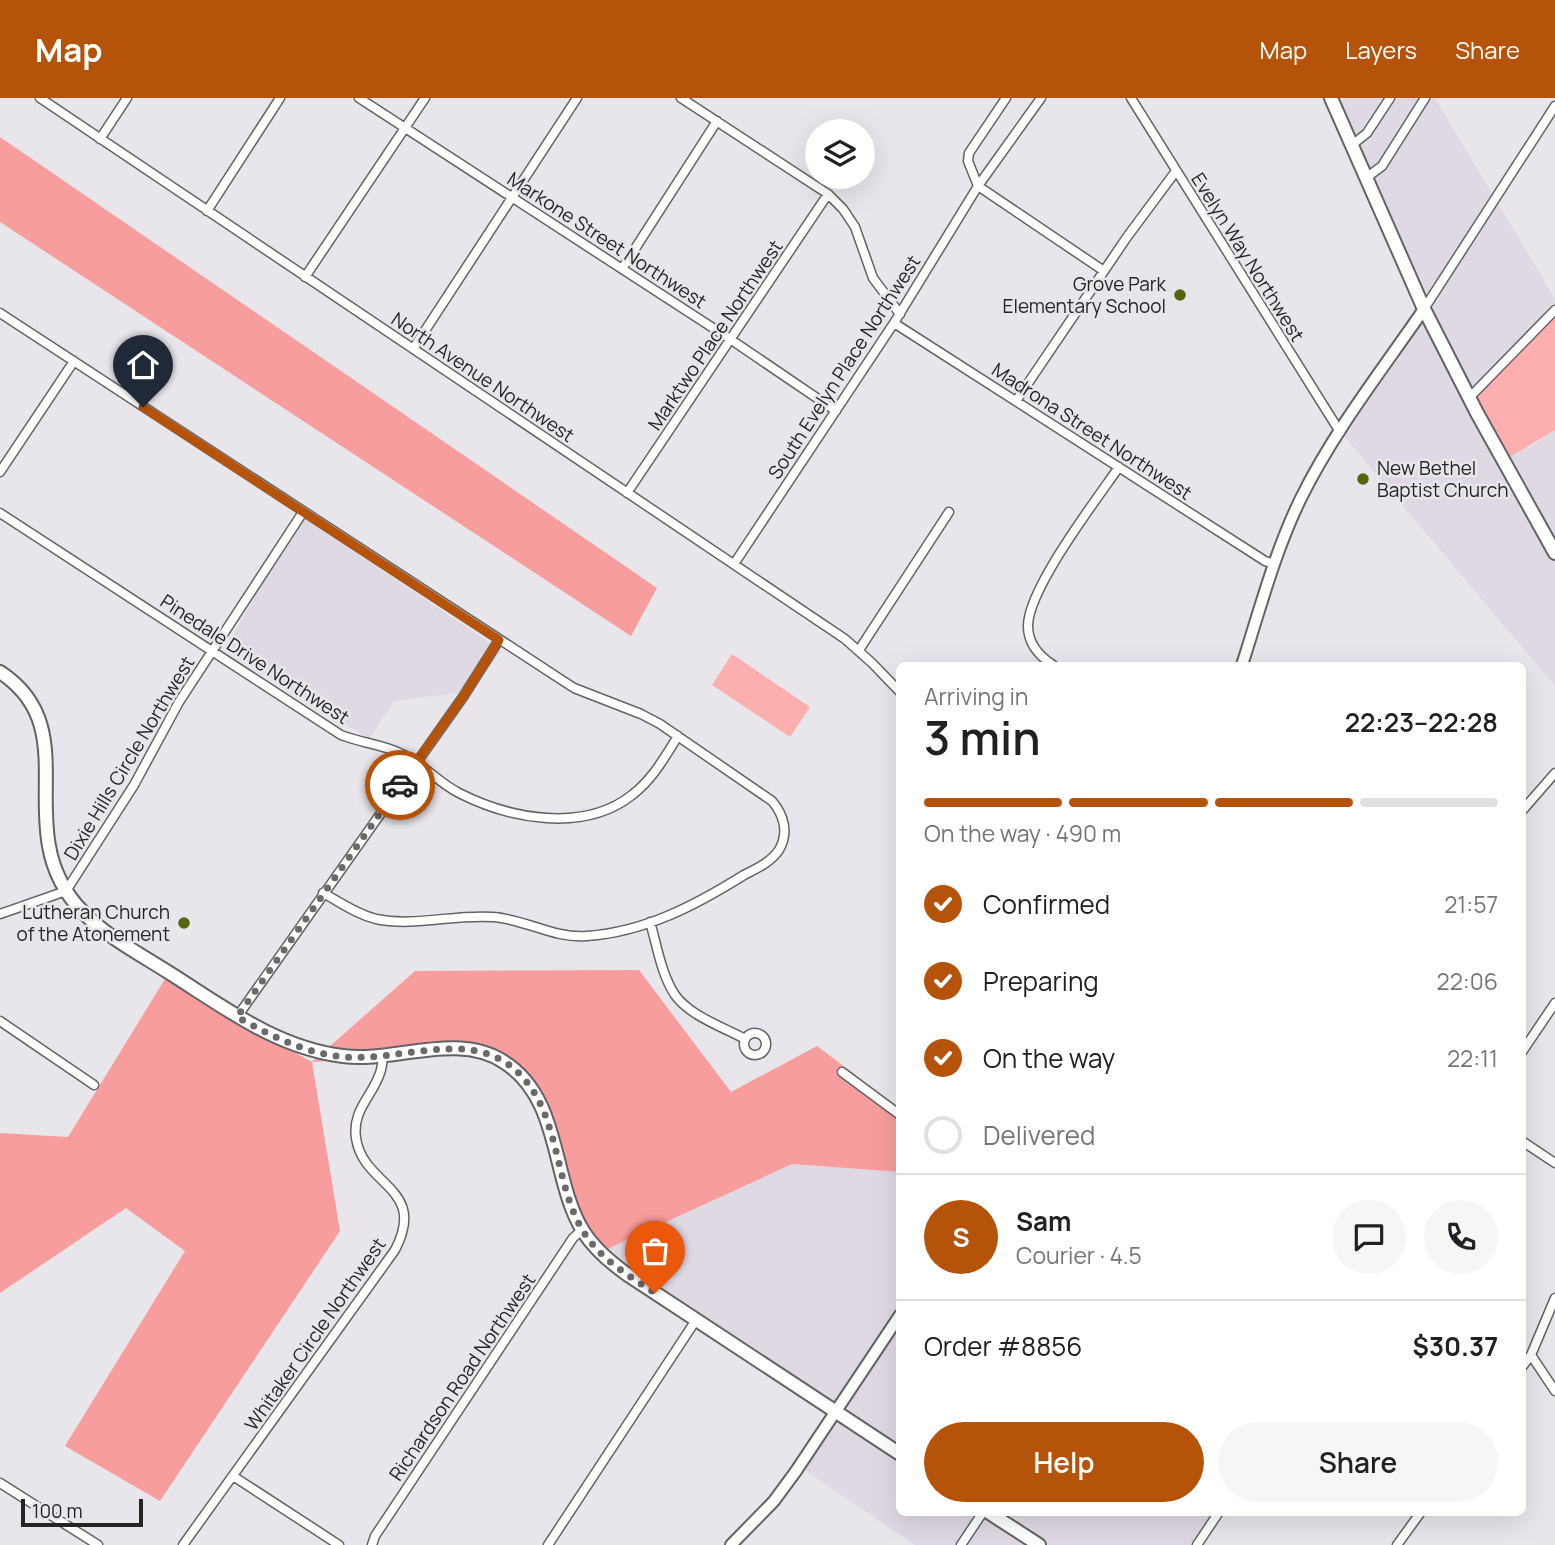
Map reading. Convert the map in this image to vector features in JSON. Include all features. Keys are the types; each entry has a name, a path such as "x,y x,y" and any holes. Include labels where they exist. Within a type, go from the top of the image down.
{"main road":[{"path":"1331,98 1424,309 1469,398 1555,553"},
{"path":"0,672 25,695 42,727 47,749 49,846 54,866 66,891 82,912 237,1017 271,1036 307,1050 345,1057 383,1057 464,1049 491,1055 513,1068 527,1084 545,1117 572,1208 582,1230 595,1248 610,1263 896,1451"},
{"path":"992,1516 1039,1545"}],"street":[{"name":"North Avenue Northwest","path":"40,98 859,650 896,688"},
{"path":"100,139 127,98"},
{"path":"207,211 280,98"},
{"name":"Markone Street Northwest","path":"359,98 836,411"},
{"path":"305,277 403,127 425,98"},
{"path":"413,349 577,98"},
{"path":"681,98 828,194 843,209 855,227 873,278 900,314"},
{"path":"1006,98 969,153 968,161 978,186 1104,271"},
{"name":"South Evelyn Place Northwest","path":"734,564 900,314 978,186 1041,98"},
{"name":"Evelyn Way Northwest","path":"1131,98 1340,432"},
{"path":"1352,145 1367,133 1390,98"},
{"path":"1366,178 1382,166 1425,98"},
{"path":"1243,662 1274,564 1302,497 1340,432 1424,309 1555,106"},
{"path":"622,269 717,121"},
{"path":"1016,401 1176,171"},
{"name":"Marktwo Place Northwest","path":"627,493 828,194"},
{"path":"1469,398 1555,310"},
{"path":"0,313 574,688 641,714 678,736 772,801 783,817 784,835 778,851 766,862 695,905 609,934 583,937 559,934 492,917 391,921 357,913 323,892"},
{"name":"Madrona Street Northwest","path":"894,323 1265,561 1274,564"},
{"path":"0,472 74,362"},
{"path":"1049,662 1036,651 1030,638 1029,615 1054,564 1119,467"},
{"name":"Dixie Hills Circle Northwest","path":"66,891 134,785 179,702 303,512"},
{"path":"859,650 949,512"},
{"name":"Pinedale Drive Northwest","path":"0,513 341,735 391,748 456,791 484,805 550,818 577,818 606,810 634,794 653,774 678,736"},
{"path":"237,1017 499,640"},
{"path":"1526,807 1555,774"},
{"path":"0,914 66,891"},
{"path":"650,922 667,980 676,996 698,1013 745,1039"},
{"path":"1526,1046 1555,1003"},
{"path":"0,1021 94,1085"},
{"name":"Whitaker Circle Northwest","path":"183,1545 402,1237 405,1219 400,1199 365,1162 356,1137 358,1113 380,1075 383,1057"},
{"path":"842,1072 896,1112"},
{"path":"1526,1144 1555,1163"},
{"name":"Richardson Road Northwest","path":"372,1545 375,1536 573,1238 582,1230"},
{"path":"1526,1362 1555,1298"},
{"path":"548,1545 696,1320"},
{"path":"731,1545 774,1501 896,1321"},
{"path":"1531,1355 1555,1391"},
{"path":"233,1476 339,1545"},
{"path":"0,1483 98,1545"},
{"path":"961,1545 983,1516"},
{"path":"1198,1545 1216,1516"},
{"path":"1396,1545 1418,1516"}],"shaded area":[{"path":"1329,98 1435,98 1555,299 1555,311 1528,448 1555,430 1555,686 1337,428 1434,309"},
{"path":"0,137 657,588 631,636 0,222"},
{"path":"1555,311 1555,430 1508,458 1467,393"},
{"path":"301,516 502,651 471,691 394,701 369,739 225,649"},
{"path":"732,654 810,707 790,737 712,685"},
{"path":"173,966 261,1034 312,1062 340,1231 160,1501 65,1446 185,1251 126,1208 0,1293 0,1133 68,1137"},
{"path":"639,970 731,1092 817,1046 896,1106 896,1172 792,1164 603,1251 561,1198 539,1095 500,1057 452,1052 312,1062 415,971"},
{"path":"792,1164 896,1172 896,1516 1218,1516 1200,1545 1049,1545 1042,1540 1039,1545 915,1545 803,1469 834,1406 603,1251"}],"way so far":[{"path":"400,785 237,1017 271,1036 307,1050 345,1057 383,1057 464,1049 503,1060 527,1084 545,1117 572,1208 582,1230 610,1263 655,1293"}],"place":[{"name":"Grove Park Elementary School","path":"1180,295"},
{"name":"New Bethel Baptist Church","path":"1363,479"},
{"name":"Lutheran Church of the Atonement","path":"184,923"}],"route":[{"path":"143,407 499,640 463,697 400,785"}]}
